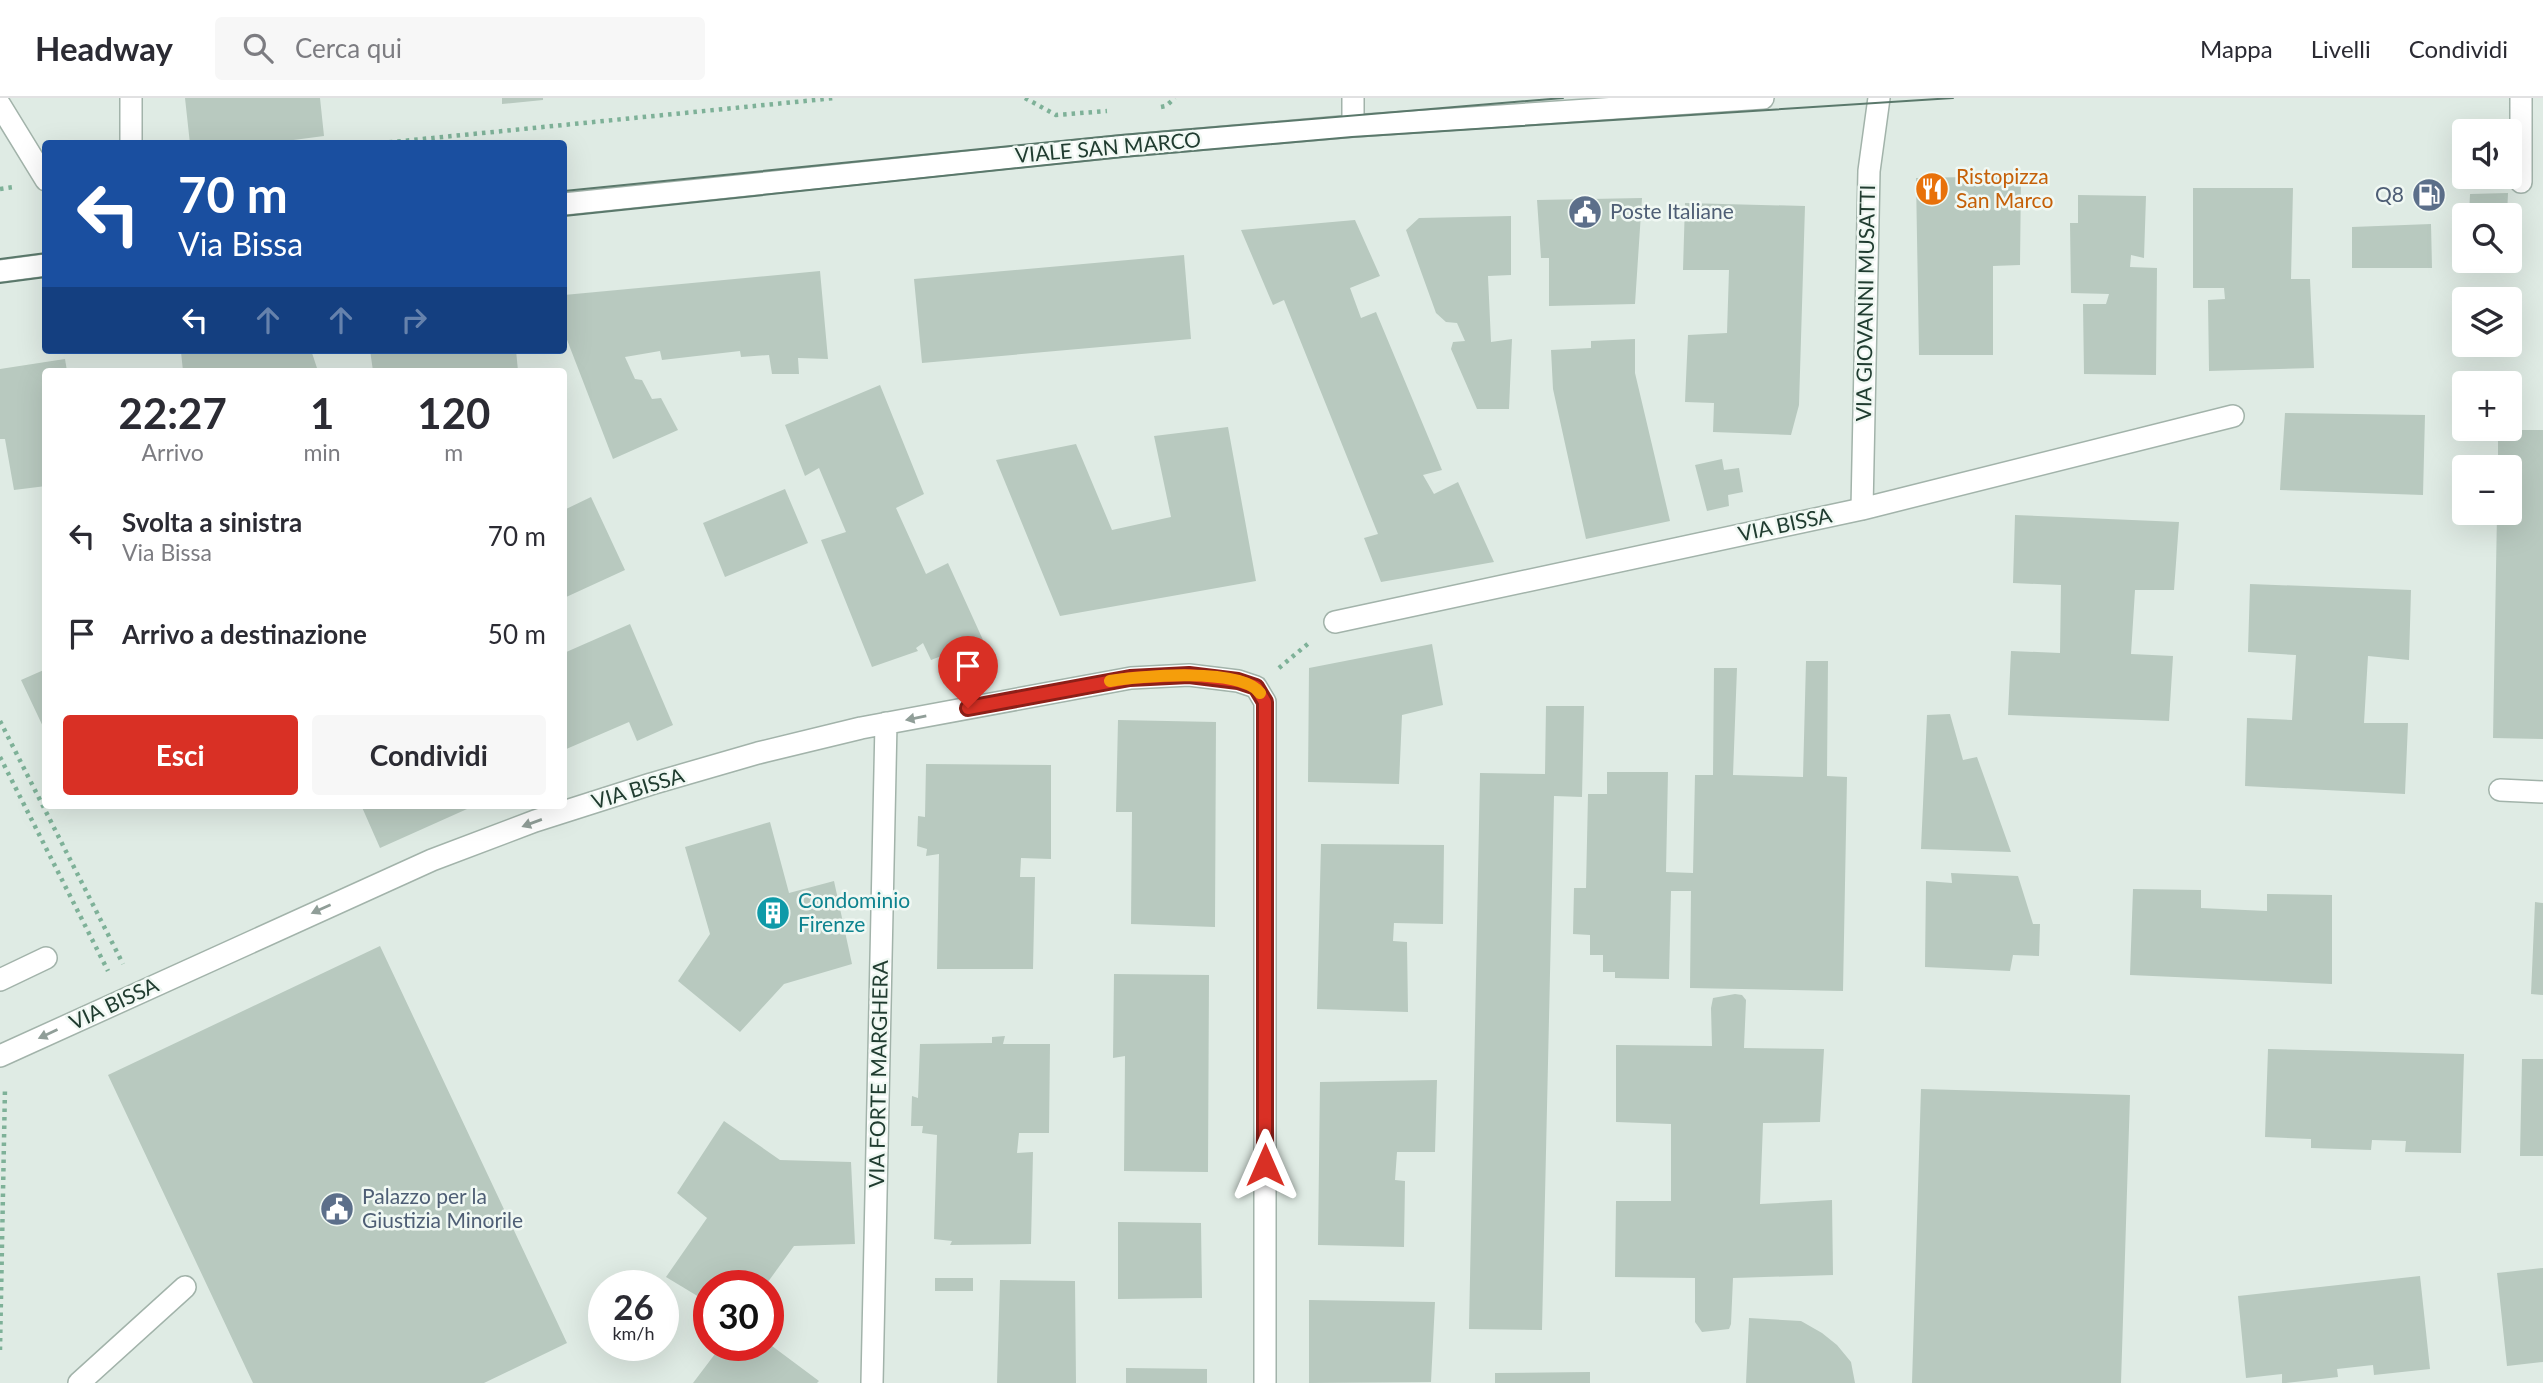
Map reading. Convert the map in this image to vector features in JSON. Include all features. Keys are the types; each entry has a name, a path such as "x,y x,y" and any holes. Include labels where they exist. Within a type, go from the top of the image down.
{"street":[{"path":"131,98 131,140"},
{"path":"1353,98 1353,126"},
{"name":"VIALE SAN MARCO","path":"567,204 1122,146 1353,126 1763,98"},
{"name":"VIA GIOVANNI MUSATTI","path":"1861,509 1869,171 1879,98"},
{"path":"2521,98 2521,119"},
{"path":"0,105 42,173"},
{"path":"0,271 42,266"},
{"name":"VIA BISSA","path":"1335,622 1861,509 2233,416"},
{"name":"VIA BISSA","path":"3,1054 432,860 535,821 758,753 887,723 1130,678 1189,675 1238,681 1261,695"},
{"path":"1261,695 1265,1383"},
{"name":"VIA FORTE MARGHERA","path":"872,1383 887,723"},
{"path":"2500,790 2543,792"},
{"path":"0,980 46,958"},
{"path":"79,1383 185,1287"}],"path":[{"path":"412,140 835,98"},
{"path":"1026,98 1056,116 1094,112"},
{"path":"1156,107 1166,106 1175,98"},
{"path":"1261,695 1335,622"},
{"path":"0,721 130,996"},
{"path":"0,757 130,996"},
{"path":"0,1350 3,1054"}],"building":[{"path":"185,98 320,98 324,136 294,140 190,140"},
{"path":"502,98 543,98 543,100 502,104"},
{"path":"2021,176 2020,265 1993,266 1993,355 1919,355 1916,178"},
{"path":"2193,188 2293,188 2291,279 2310,279 2314,368 2209,371 2208,300 2225,299 2224,288 2193,288"},
{"path":"2508,193 2508,203 2470,203 2470,194"},
{"path":"2078,195 2146,196 2144,258 2131,255 2130,267 2157,268 2156,375 2084,374 2083,304 2106,304 2109,294 2071,293 2070,223 2078,223"},
{"path":"1642,198 1635,304 1549,306 1549,258 1541,258 1537,200"},
{"path":"1685,203 1805,206 1799,405 1791,435 1713,432 1714,403 1685,402 1688,335 1727,333 1729,270 1683,270"},
{"path":"1511,216 1511,275 1488,276 1491,342 1512,339 1509,409 1477,409 1451,349 1453,342 1465,341 1457,323 1446,322 1436,313 1406,230 1419,218"},
{"path":"1355,220 1380,276 1350,288 1361,318 1376,312 1442,470 1423,475 1434,494 1458,482 1494,562 1381,582 1364,538 1378,534 1284,300 1273,305 1241,230"},
{"path":"2431,224 2432,268 2352,268 2352,227"},
{"path":"1184,255 1191,339 922,363 914,279"},
{"path":"820,271 828,359 798,358 799,374 772,374 769,355 741,357 740,351 662,360 660,351 625,357 635,379 642,380 652,399 661,398 678,430 613,459 567,340 567,295"},
{"path":"1635,339 1635,373 1670,521 1586,539 1553,389 1551,350 1591,348 1591,341"},
{"path":"181,354 312,354 317,368 183,368"},
{"path":"371,354 516,354 518,368 373,368"},
{"path":"65,359 66,368 42,368 42,486 14,490 5,439 0,439 0,369"},
{"path":"880,385 924,494 896,508 926,574 948,563 983,640 931,660 923,643 916,648 918,651 872,667 821,540 846,532 819,468 805,476 785,425"},
{"path":"2285,413 2425,415 2423,495 2280,490"},
{"path":"1228,427 1256,581 1060,616 996,460 1076,444 1112,530 1171,517 1154,436"},
{"path":"2522,430 2543,430 2543,739 2493,738 2497,525 2522,525 2522,455 2498,455 2498,441 2522,441"},
{"path":"1722,459 1724,470 1739,468 1743,492 1728,495 1729,506 1707,511 1695,465"},
{"path":"785,489 808,543 725,577 703,523"},
{"path":"591,497 625,570 567,597 567,509"},
{"path":"2015,515 2179,522 2174,590 2135,590 2131,654 2173,656 2169,721 2008,715 2011,651 2060,653 2061,585 2013,583"},
{"path":"2250,584 2411,590 2409,660 2368,656 2364,723 2408,723 2405,794 2245,786 2247,718 2292,720 2296,655 2248,652"},
{"path":"630,624 673,725 637,741 629,722 567,749 567,652"},
{"path":"1432,644 1443,705 1402,715 1399,784 1308,782 1309,668"},
{"path":"1806,661 1828,661 1827,776 1847,777 1843,991 1690,988 1691,891 1671,891 1669,979 1615,978 1615,972 1603,972 1603,955 1590,955 1590,935 1573,934 1574,888 1586,888 1588,794 1607,794 1607,772 1668,772 1666,872 1693,873 1695,775 1713,775 1714,668 1737,668 1733,775 1803,777"},
{"path":"42,671 42,725 21,680"},
{"path":"1546,706 1584,706 1582,797 1554,796 1542,1330 1469,1329 1480,773 1545,774"},
{"path":"1950,714 1963,760 1977,757 2011,852 1921,849 1927,715"},
{"path":"1118,720 1216,722 1215,927 1131,924 1132,812 1116,812"},
{"path":"926,764 1051,765 1051,859 1021,858 1020,877 1035,877 1033,969 937,969 939,854 926,856 927,849 917,846 918,816 925,817"},
{"path":"363,809 467,809 380,848"},
{"name":"Condominio Firenze","path":"770,822 789,893 834,881 852,964 784,984 740,1032 678,981 710,934 685,847"},
{"path":"1321,844 1444,845 1443,924 1394,923 1393,941 1407,942 1408,1012 1317,1009"},
{"path":"1951,873 2018,876 2033,924 2040,924 2039,956 2013,955 2010,971 1925,967 1926,881 1952,883"},
{"path":"2133,889 2201,890 2201,908 2267,911 2267,894 2332,895 2332,984 2130,975"},
{"path":"2535,902 2543,903 2543,995 2531,994"},
{"name":"Palazzo per la Giustizia Minorile","path":"380,946 567,1343 484,1383 253,1383 108,1075"},
{"path":"1114,974 1209,975 1208,1172 1124,1171 1125,1056 1113,1058"},
{"path":"1742,995 1746,1000 1744,1048 1824,1049 1820,1122 1763,1123 1760,1204 1832,1200 1833,1275 1733,1278 1729,1329 1702,1332 1695,1322 1695,1278 1615,1277 1616,1201 1671,1201 1671,1124 1616,1122 1616,1045 1712,1046 1713,998"},
{"path":"1005,1036 1003,1044 1050,1044 1049,1133 1019,1133 1017,1153 1033,1152 1031,1244 950,1245 952,1241 934,1239 937,1135 922,1133 923,1126 911,1126 912,1096 918,1098 920,1044 992,1043 992,1037"},
{"path":"2268,1049 2464,1054 2461,1153 2405,1152 2406,1141 2372,1140 2371,1150 2311,1148 2311,1139 2265,1137"},
{"path":"2522,1059 2543,1059 2543,1156 2520,1156"},
{"path":"1437,1080 1435,1152 1397,1152 1395,1180 1405,1181 1404,1247 1318,1245 1320,1082"},
{"path":"1921,1089 2130,1095 2121,1383 1912,1383"},
{"path":"724,1121 780,1160 851,1162 855,1244 794,1246 777,1270 693,1270 693,1293 679,1285 679,1270 671,1270 707,1218 677,1193"},
{"path":"1118,1222 1201,1223 1202,1298 1118,1299"},
{"path":"2543,1268 2543,1362 2507,1366 2497,1273"},
{"path":"2420,1276 2430,1369 2374,1375 2373,1365 2337,1369 2338,1377 2286,1383 2282,1383 2282,1374 2246,1378 2238,1296"},
{"path":"935,1278 973,1278 973,1291 935,1291"},
{"path":"1000,1280 1075,1281 1076,1383 997,1383"},
{"path":"1309,1300 1435,1302 1431,1382 1309,1383"},
{"path":"1749,1318 1801,1321 1822,1333 1837,1345 1851,1362 1855,1383 1746,1383"},
{"path":"784,1355 819,1381 817,1383 693,1383 710,1361 784,1361"},
{"path":"1126,1368 1207,1369 1207,1383 1126,1383"},
{"path":"1590,1372 1590,1383 1495,1383 1495,1373"}],"tram line":[{"path":"567,191 1121,135 1563,98"},
{"path":"567,216 1123,157 1352,137 1953,98"},
{"path":"0,259 42,254"},
{"path":"0,283 42,278"}],"slow traffic":[{"path":"1110,681 1189,675 1238,681 1256,687 1260,693"}],"place":[{"name":"Ristopizza San Marco","path":"1932,189"},
{"name":"Q8","path":"2429,195"},
{"name":"Poste Italiane","path":"1585,212"},
{"name":"Condominio Firenze","path":"773,913"},
{"name":"Palazzo per la Giustizia Minorile","path":"337,1209"}],"route":[{"path":"968,708 1130,678 1189,675 1238,681 1256,687 1265,702 1265,1165"}]}
